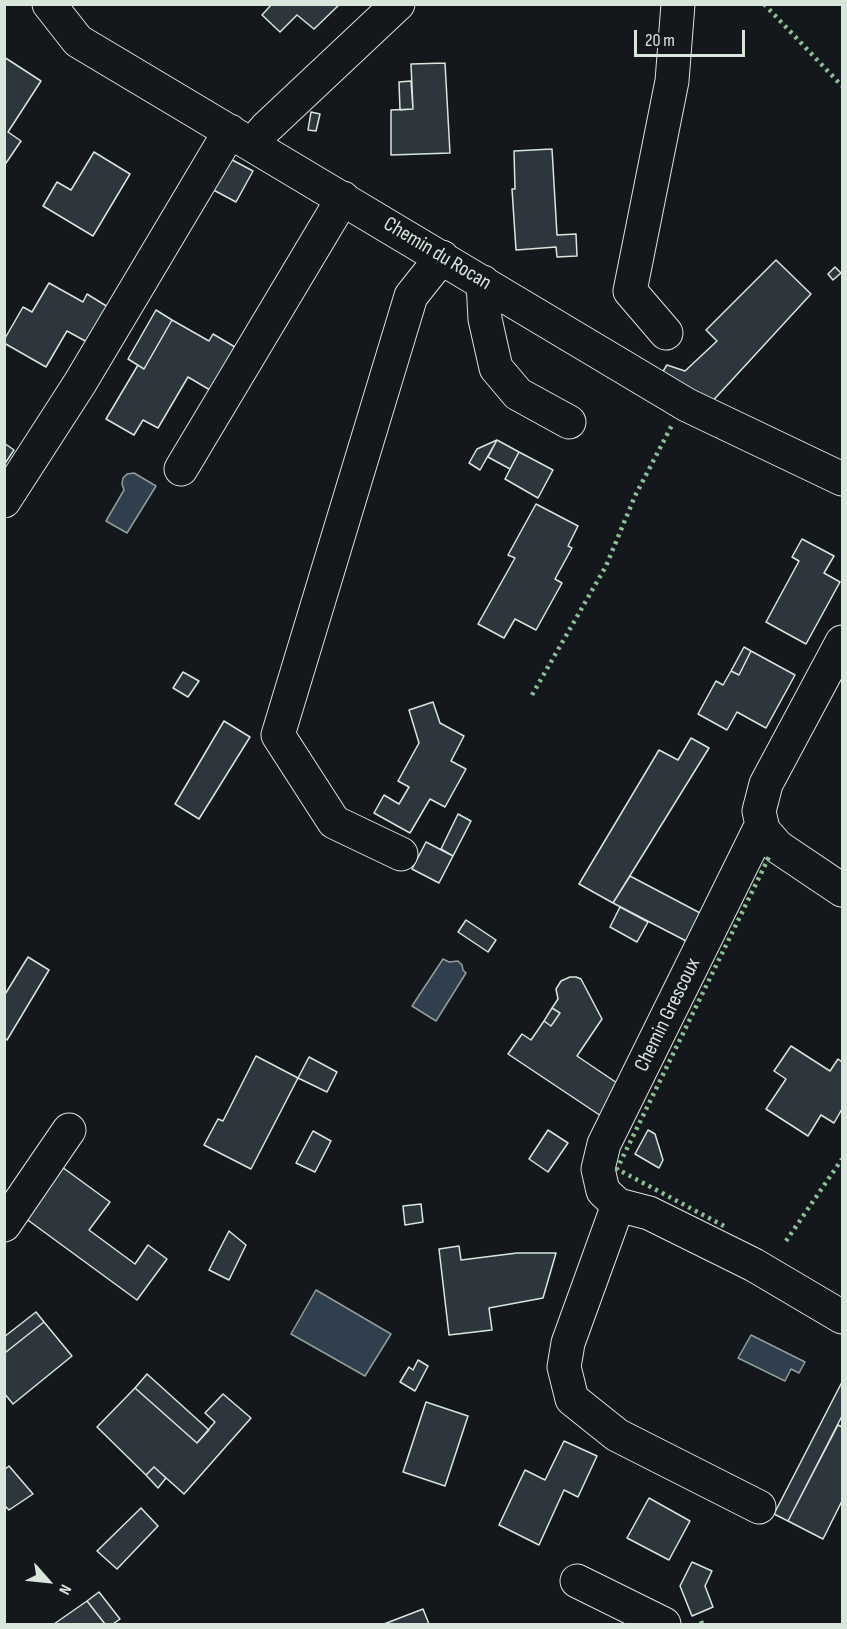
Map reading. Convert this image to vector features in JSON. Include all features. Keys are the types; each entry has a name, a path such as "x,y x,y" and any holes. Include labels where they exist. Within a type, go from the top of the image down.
{"street":[{"name":"Chemin du Rocan","path":"49,4 78,41 687,405 839,474"},
{"path":"4,501 241,137 266,128 398,4"},
{"path":"666,333 630,291 672,81 678,4"},
{"path":"181,469 343,198"},
{"path":"401,854 334,822 278,735 411,296 442,257"},
{"path":"483,282 484,319 496,368 518,394 569,423"},
{"name":"Chemin Grescoux","path":"618,1205 603,1191 598,1169 604,1144 762,824 759,810 766,784 843,642"},
{"path":"762,824 763,830 778,847 843,890"},
{"path":"4,1225 69,1130"},
{"path":"759,1507 617,1435 572,1399 564,1368 568,1343 618,1205 649,1213 754,1265 843,1317"},
{"path":"577,1581 664,1624"}],"water":[{"path":"134,473 156,486 127,533 106,521 124,490 123,478 127,474"},
{"path":"443,959 449,962 458,961 466,973 436,1021 412,1006"},
{"path":"316,1290 391,1334 365,1376 291,1334"},
{"path":"751,1335 805,1362 799,1373 791,1369 785,1381 738,1358"}],"building":[{"path":"272,4 340,4 314,29 297,15 280,32 262,15"},
{"path":"4,57 41,81 8,132 21,141 4,166"},
{"path":"445,63 450,153 391,155 391,110 413,109 411,64"},
{"path":"411,81 413,109 400,110 399,82"},
{"path":"311,112 320,114 316,131 308,130"},
{"path":"552,149 557,235 576,234 577,256 557,257 556,247 516,250 512,189 515,189 514,151"},
{"path":"94,152 130,174 93,236 43,206 57,182 71,190"},
{"path":"221,154 253,171 236,202 206,186"},
{"path":"776,260 811,294 708,406 660,376 667,365 685,371 717,341 706,330"},
{"path":"835,267 841,273 833,280 828,274"},
{"path":"49,283 83,302 87,294 108,307 87,342 67,331 46,367 4,343 4,340 23,307 32,312"},
{"path":"156,310 172,320 144,369 128,359"},
{"path":"172,320 209,341 213,334 235,347 210,390 188,377 158,428 143,420 134,435 106,419 138,365 144,369"},
{"path":"497,440 480,470 469,463 477,449"},
{"path":"497,440 519,452 510,469 488,457"},
{"path":"4,443 14,450 4,465"},
{"path":"519,452 553,470 538,498 505,479"},
{"path":"536,504 578,526 568,546 572,548 555,579 562,583 536,630 515,619 504,638 478,624 515,558 508,555"},
{"path":"802,539 834,556 824,573 840,582 806,644 766,622 799,561 792,557"},
{"path":"744,647 751,651 739,675 731,671"},
{"path":"751,651 795,675 766,728 737,712 727,730 698,714 716,681 723,685 731,671 739,675"},
{"path":"183,672 199,681 188,697 173,688"},
{"path":"433,702 440,723 464,736 451,761 466,769 445,807 430,799 410,833 374,813 384,795 399,804 409,787 398,781 419,743 409,710"},
{"path":"224,721 250,737 199,819 175,804"},
{"path":"691,738 709,748 613,903 579,884 659,750 678,760"},
{"path":"458,814 471,821 453,856 441,849"},
{"path":"426,842 453,856 439,883 412,869"},
{"path":"630,876 702,914 688,942 613,903"},
{"path":"620,907 648,922 637,942 610,927"},
{"path":"466,920 496,940 488,952 458,932"},
{"path":"28,957 49,970 7,1040 4,1038 4,996"},
{"path":"570,977 581,979 602,1019 577,1056 620,1085 604,1118 508,1054 522,1034 531,1040 544,1021 551,1026 560,1013 552,1008 558,999 556,989 561,981"},
{"path":"552,1008 560,1013 551,1026 544,1021"},
{"path":"791,1046 830,1071 838,1059 842,1062 842,1109 834,1123 821,1115 808,1136 766,1109 786,1079 774,1071"},
{"path":"256,1056 298,1078 251,1169 204,1145 218,1119 223,1121"},
{"path":"309,1057 337,1072 327,1092 298,1078"},
{"path":"548,1130 568,1143 548,1172 529,1159"},
{"path":"648,1130 655,1134 663,1160 659,1168 635,1154"},
{"path":"313,1131 331,1141 315,1172 296,1163"},
{"path":"62,1167 110,1202 89,1230 135,1264 148,1245 167,1259 137,1300 25,1218"},
{"path":"421,1204 423,1222 405,1225 403,1206"},
{"path":"229,1231 246,1245 229,1280 209,1270"},
{"path":"459,1246 461,1260 517,1253 556,1253 543,1298 489,1308 492,1330 449,1335 439,1249"},
{"path":"36,1312 44,1322 6,1352 4,1337"},
{"path":"44,1322 72,1356 13,1404 4,1393 4,1350 6,1352"},
{"path":"418,1360 428,1366 415,1391 400,1382 409,1367 413,1370"},
{"path":"147,1374 209,1430 197,1443 135,1388"},
{"path":"842,1382 842,1416 788,1521 774,1514"},
{"path":"135,1388 197,1443 215,1422 205,1413 223,1394 251,1418 184,1494 154,1467 146,1475 97,1427"},
{"path":"426,1402 468,1416 445,1486 403,1472"},
{"path":"838,1425 842,1427 842,1501 823,1539 788,1521"},
{"path":"564,1441 597,1456 578,1497 564,1490 539,1545 499,1525 525,1470 545,1480"},
{"path":"9,1466 33,1494 9,1510 4,1505 4,1470"},
{"path":"154,1467 166,1478 158,1488 146,1475"},
{"path":"649,1498 690,1521 669,1560 627,1538"},
{"path":"141,1508 158,1526 117,1569 97,1551"},
{"path":"692,1562 712,1571 705,1586 713,1607 692,1616 680,1586"},
{"path":"99,1592 120,1619 113,1624 105,1624 87,1601"},
{"path":"87,1601 105,1624 54,1624"},
{"path":"423,1609 429,1624 384,1624"}],"hedge":[{"path":"764,4 842,86"},
{"path":"532,695 606,566 635,496 672,425"},
{"path":"724,1226 617,1169 769,857"},
{"path":"786,1241 842,1159"}]}
